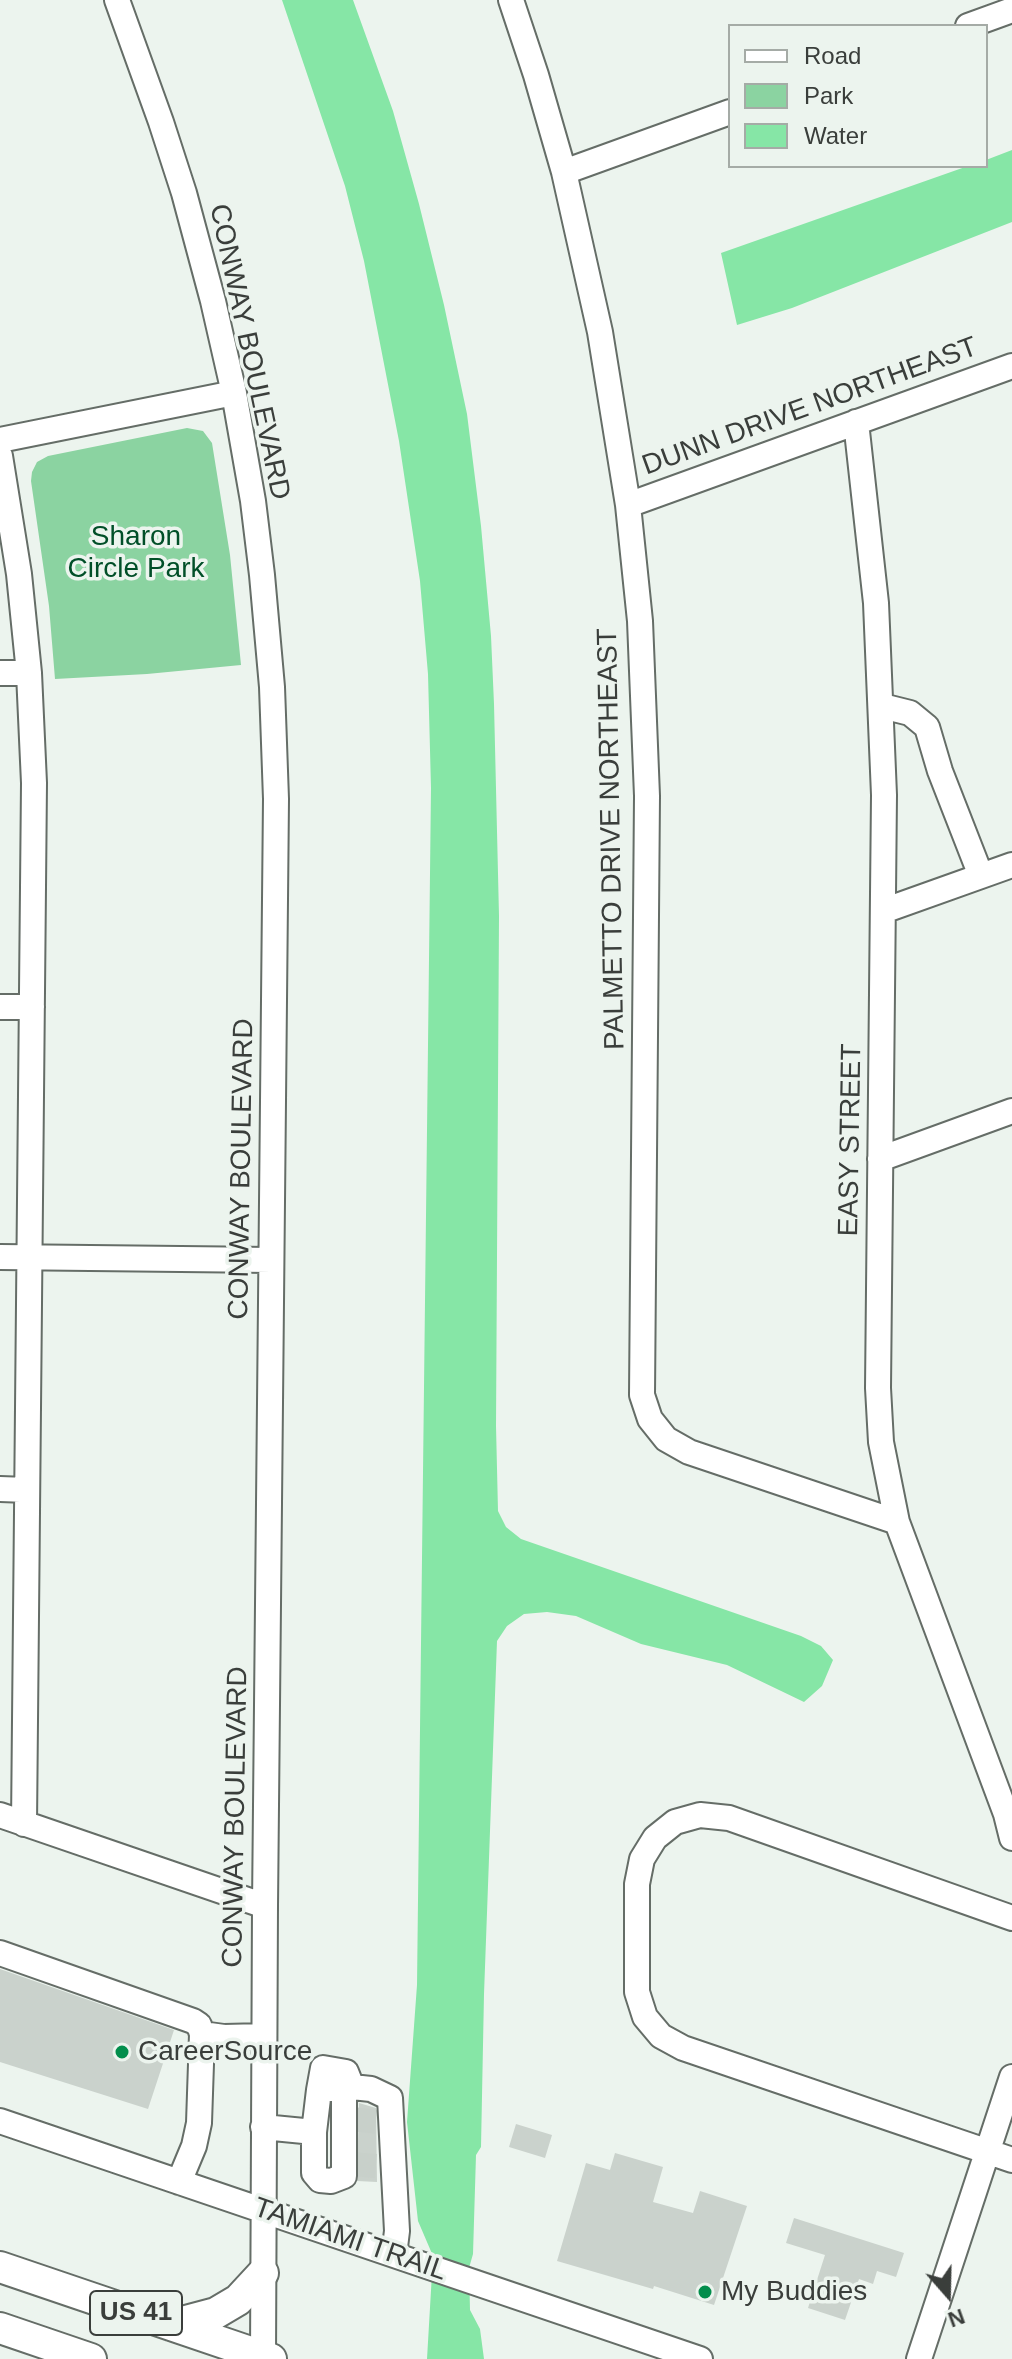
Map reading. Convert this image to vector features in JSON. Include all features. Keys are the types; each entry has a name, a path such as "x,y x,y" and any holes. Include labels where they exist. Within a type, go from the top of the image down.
{"main road":[{"name":"US 41","path":"0,2267 266,2358"},
{"path":"171,2325 216,2313 238,2300 263,2273"},
{"name":"US 41","path":"0,2328 91,2359"}],"street":[{"name":"CONWAY BOULEVARD","path":"117,0 184,193 234,393 261,560 272,687 276,799 263,2127 266,2358"},
{"name":"PALMETTO DRIVE NORTHEAST","path":"511,0 564,172 600,332 628,505 641,636 647,796 642,1395 650,1419 666,1439 689,1452 897,1522"},
{"path":"974,24 1012,10"},
{"path":"564,172 728,113"},
{"name":"DUNN DRIVE NORTHEAST","path":"628,505 1012,366"},
{"path":"0,440 234,393"},
{"name":"EASY STREET","path":"856,422 874,587 882,706 881,1442 897,1522 1006,1814 1012,1838"},
{"path":"0,456 19,574 29,673 34,783 24,1824"},
{"path":"0,673 29,673"},
{"path":"882,706 910,713 927,727 940,771 981,876"},
{"path":"883,911 1012,865"},
{"path":"0,1007 32,1007"},
{"path":"880,1159 1012,1111"},
{"path":"0,1257 271,1260"},
{"path":"0,1489 27,1490"},
{"path":"0,1815 265,1906"},
{"path":"1012,1918 729,1818 700,1815 675,1822 655,1838 642,1859 637,1884 637,1992 645,2017 661,2036 683,2048 1012,2160"},
{"path":"0,1953 199,2025 202,2034 199,2123 194,2146 179,2182"},
{"path":"202,2034 264,2036"},
{"path":"323,2068 346,2072 348,2087 344,2176 331,2181 320,2180 314,2173 314,2141 323,2068"},
{"path":"919,2359 1012,2077"},
{"path":"348,2087 371,2089 390,2098 384,2122 385,2167 397,2231 394,2255"},
{"name":"TAMIAMI TRAIL","path":"0,2121 700,2359"},
{"path":"263,2127 314,2141"}],"green space":[{"name":"Sharon Circle Park","path":"187,428 203,431 212,443 230,555 241,665 55,679 49,606 31,481 37,462 48,456"}],"water":[{"path":"282,0 353,0 393,111 419,204 467,414 481,526 494,704 499,916 498,1511 506,1527 521,1539 801,1636 821,1646 833,1660 822,1686 804,1702 727,1665 641,1644 576,1616 547,1612 524,1614 507,1626 497,1641 481,2147 476,2155 473,2254 469,2268 470,2310 480,2329 484,2359 427,2359 433,2256 418,2221 407,2122 417,1985 431,788 428,674 420,581 399,441 364,261 345,186"},
{"path":"1012,150 1012,222 792,308 737,325 721,253 962,168 988,168 988,159"}],"building":[{"path":"0,1969 174,2030 148,2109 0,2062"},
{"path":"359,2103 376,2108 377,2182 357,2181"},
{"path":"516,2124 552,2135 545,2158 509,2147"},
{"path":"615,2153 663,2167 653,2202 693,2213 700,2191 747,2206 714,2305 557,2261 586,2163 610,2170"},
{"path":"794,2218 904,2253 896,2277 877,2271 873,2284 859,2279 845,2320 808,2308 825,2255 786,2243"}],"tunnel":[{"path":"352,2119 378,2122"},
{"path":"352,2164 377,2166"}],"place":[{"name":"CareerSource","path":"122,2052"},
{"name":"My Buddies","path":"705,2292"}]}
